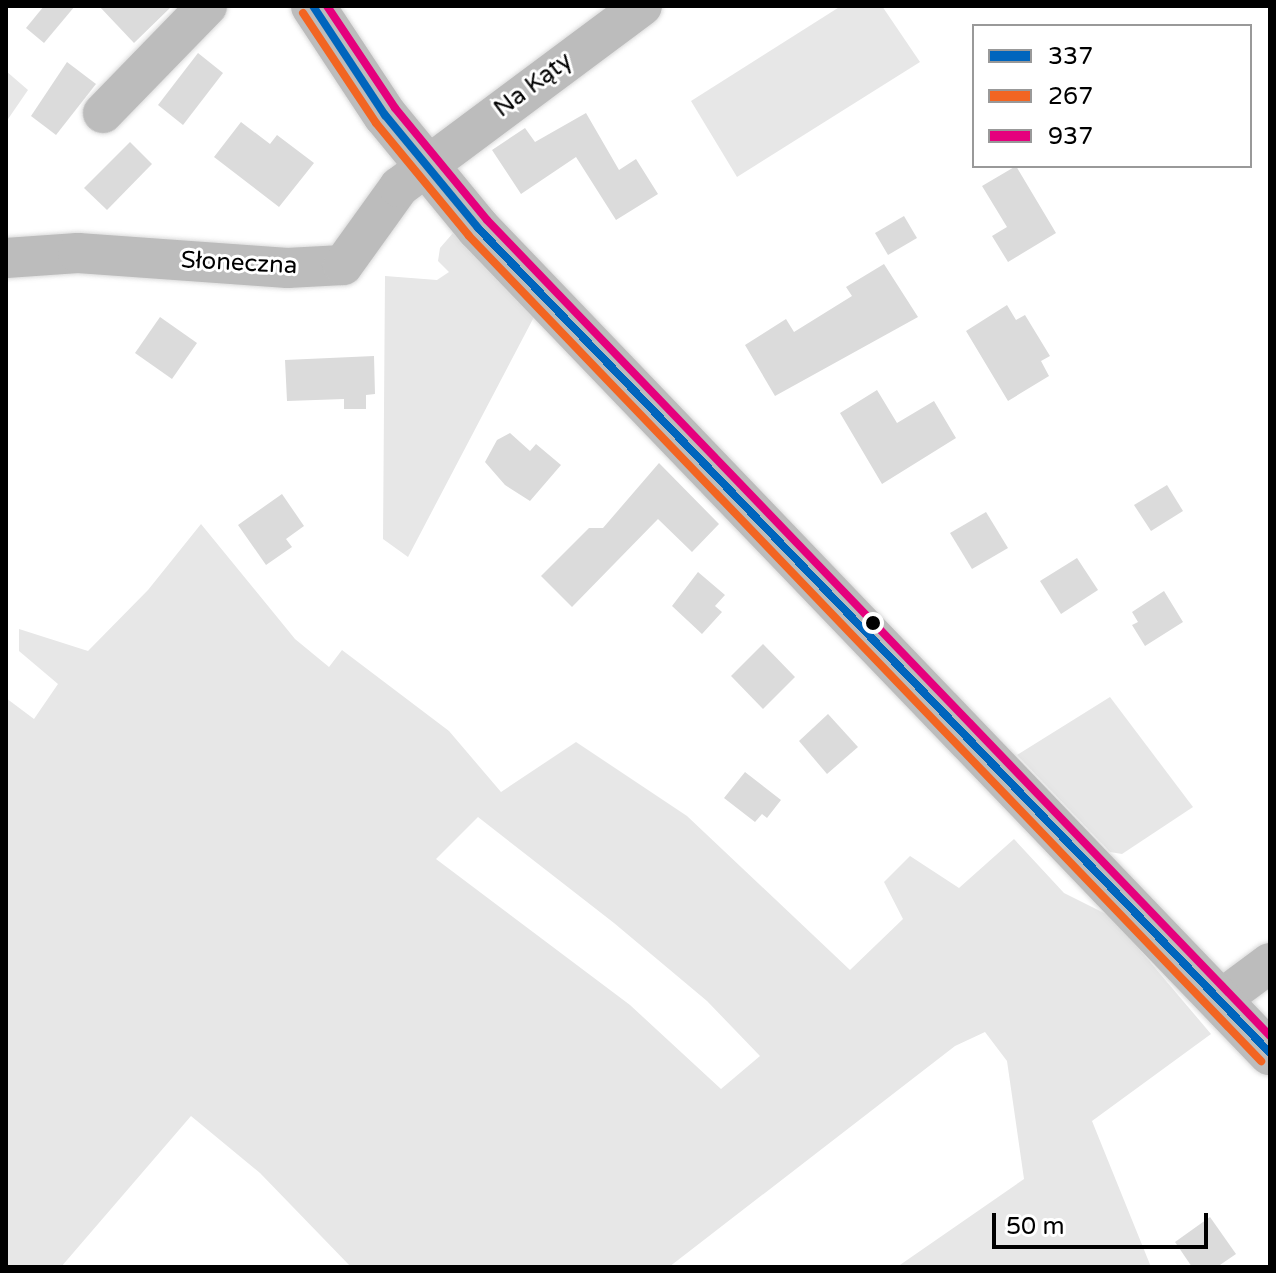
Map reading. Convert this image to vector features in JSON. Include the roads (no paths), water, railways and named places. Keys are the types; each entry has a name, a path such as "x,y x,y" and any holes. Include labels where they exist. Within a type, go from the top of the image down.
{"main road":[{"path":"313,6 425,167 1270,1053"}],"street":[{"path":"103,113 207,6"},
{"name":"Na Kąty","path":"425,167 642,6"},
{"name":"Słoneczna","path":"6,258 78,253 287,268 343,265 399,187 425,167"},
{"path":"1220,1000 1270,963"}]}
